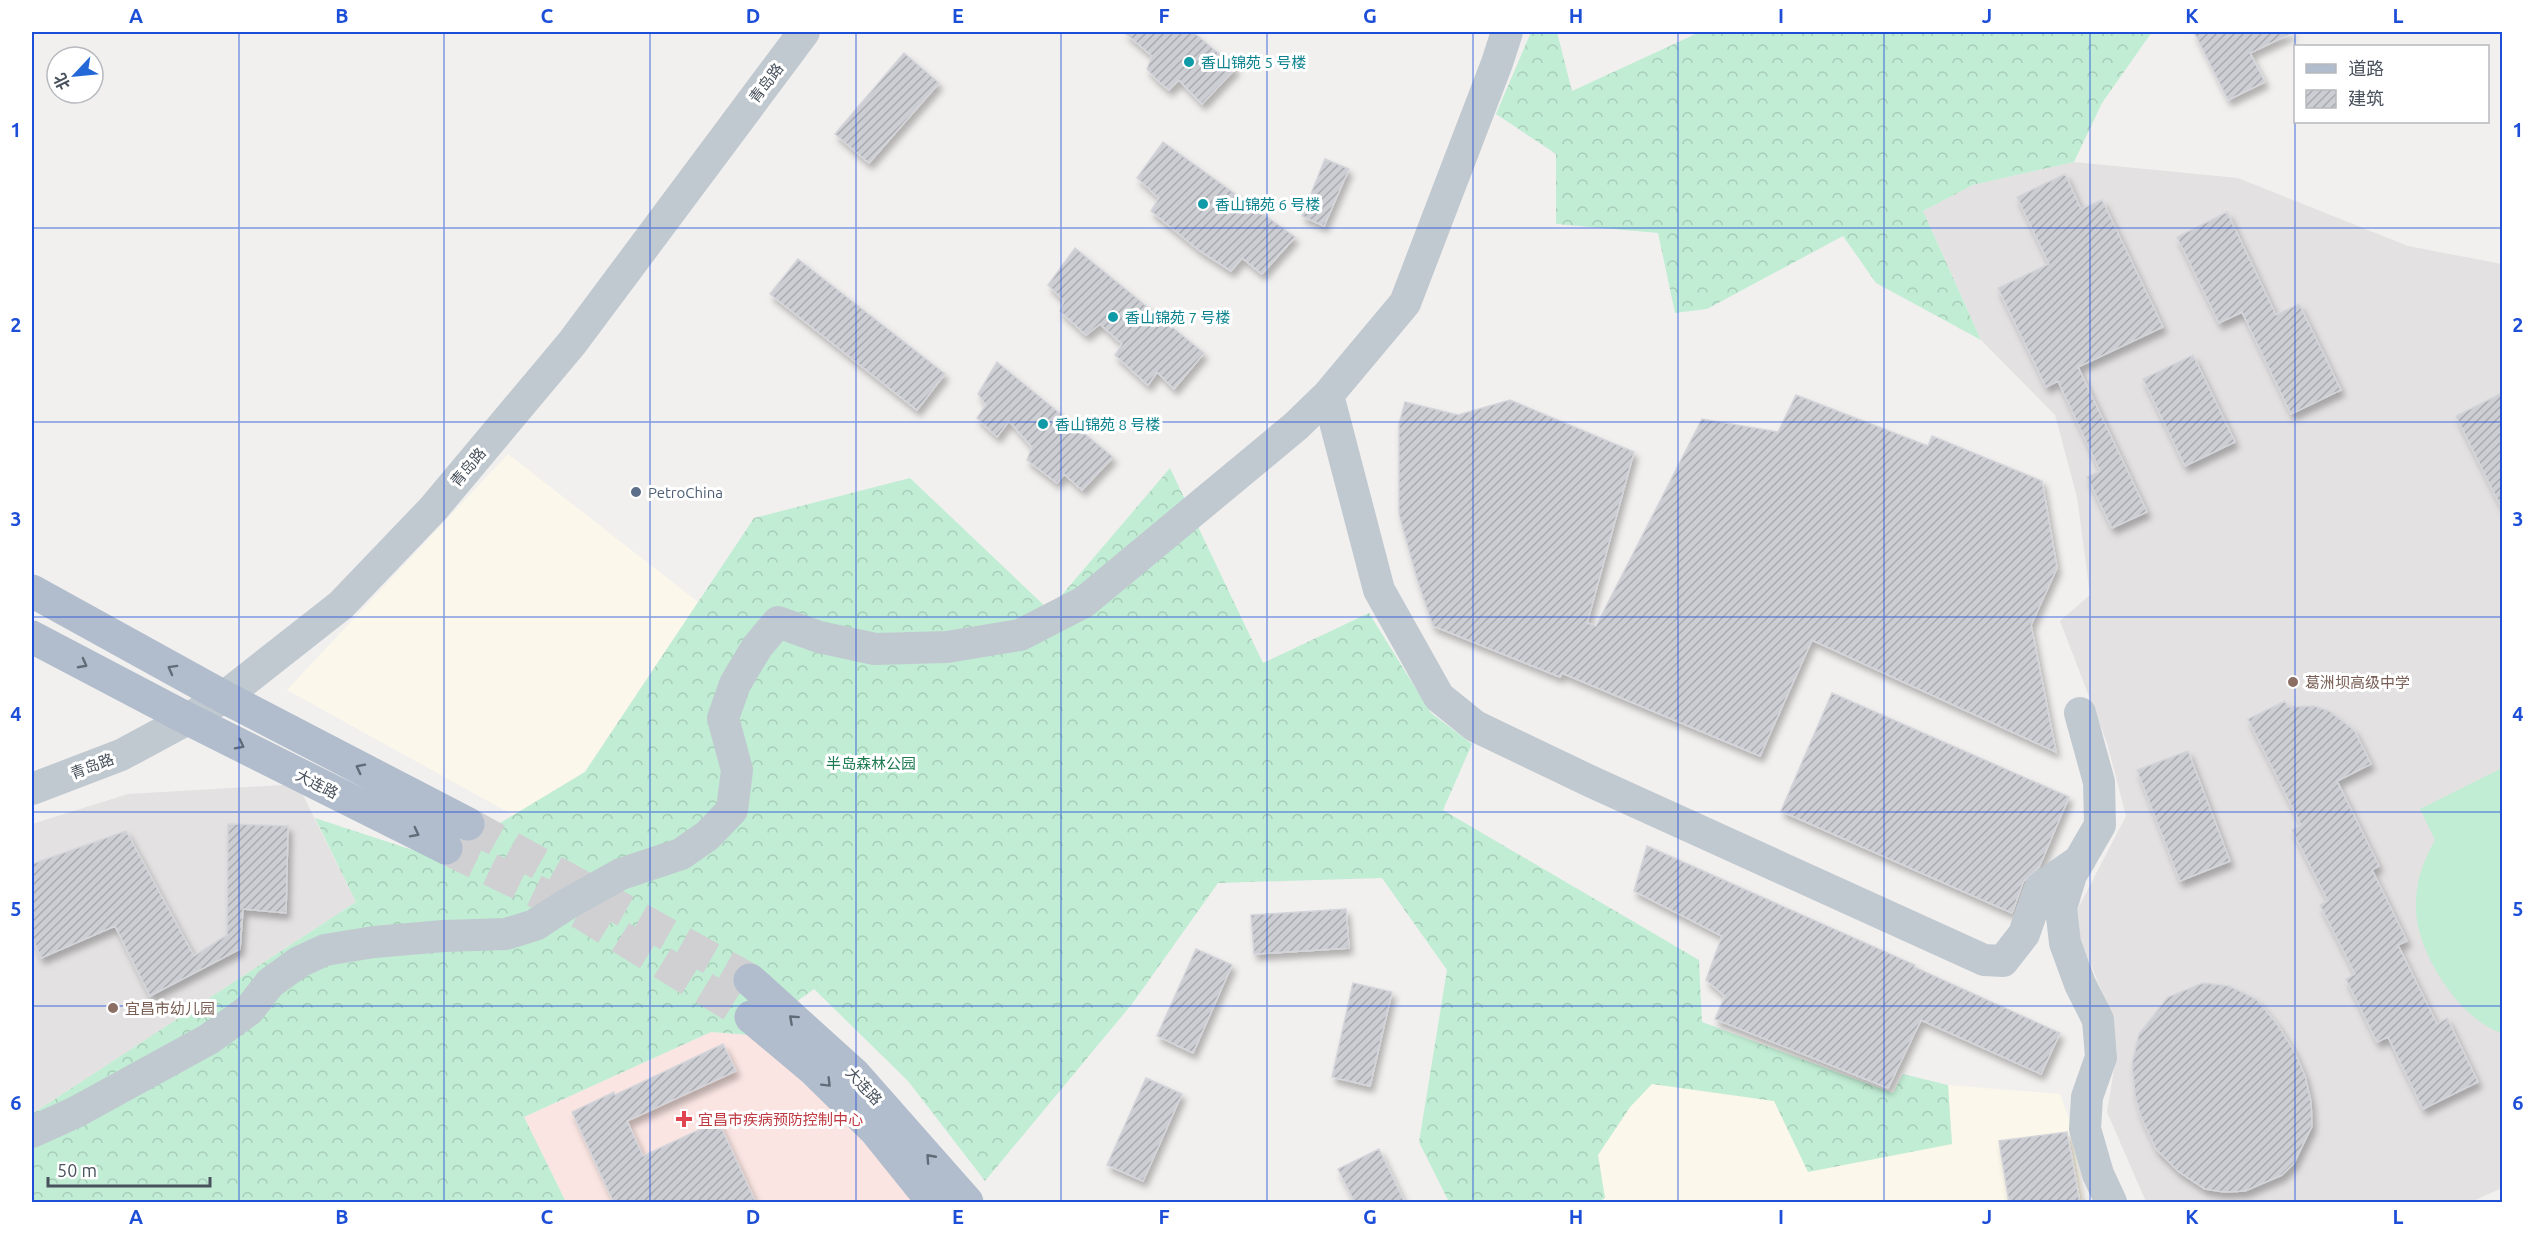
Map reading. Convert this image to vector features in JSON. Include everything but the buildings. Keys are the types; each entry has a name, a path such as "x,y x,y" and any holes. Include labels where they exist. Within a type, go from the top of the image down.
{"main road":[{"path":"32,591 224,697 468,824"},
{"name":"大连路","path":"32,637 188,719 446,848"},
{"name":"大连路","path":"750,980 854,1074 967,1203"},
{"name":"大连路","path":"751,1017 813,1069 874,1130 933,1203"}],"street":[{"name":"青岛路","path":"32,789 121,755 188,719 224,697 340,605 433,509 572,343 804,32"},
{"path":"32,1132 76,1112 209,1039 249,1010 270,983 299,962 325,950 374,942 506,934 535,926 567,904 621,874 681,854 708,836 732,810 737,770 723,718 735,684 757,647 778,622 819,636 875,649 947,647 1020,635 1084,602 1296,426 1328,395 1406,303 1507,32"},
{"path":"1328,395 1379,590 1439,697 1475,726 1592,782 1984,960 2003,961 2024,934 2040,888 2080,860"},
{"path":"2080,713 2098,782 2100,825 2072,875 2061,908 2065,944 2079,984 2098,1020 2101,1057 2086,1096 2085,1129 2098,1174 2111,1203"}],"shaded area":[{"name":"葛洲坝高级中学","path":"2074,162 2238,178 2408,246 2502,264 2502,1188 2471,1202 2146,1202 2107,1112 2117,1051 2111,1013 2072,920 2126,816 2107,743 2060,621 2090,595 2077,497 2055,415 1981,340 1923,211 1973,185"},
{"path":"508,454 698,602 585,771 515,816 287,690"},
{"name":"宜昌市幼儿园","path":"283,785 301,791 356,902 32,1114 32,824 128,794"},
{"name":"宜昌市疾病预防控制中心","path":"711,1032 751,1035 846,1121 919,1202 566,1202 524,1117"},
{"path":"1652,1084 1774,1101 1952,1144 1948,1085 2060,1094 2073,1130 2084,1202 1598,1202 1605,1198 1598,1155 1630,1107"}],"green space":[{"path":"1531,32 1557,32 1572,91 1700,32 2152,32 2102,103 2074,162 1973,185 1923,211 1981,340 1876,283 1843,236 1707,309 1675,313 1658,233 1556,224 1556,154 1496,114"},
{"name":"半岛森林公园","path":"1170,468 1263,663 1369,613 1431,713 1472,744 1443,810 1699,960 1702,1022 1893,1093 1903,1074 1948,1085 1952,1144 1808,1172 1774,1101 1652,1084 1630,1107 1598,1155 1605,1198 1598,1202 1449,1202 1419,1142 1447,970 1382,878 1218,883 1132,1004 985,1181 908,1081 814,989 751,1035 711,1032 524,1117 566,1202 32,1202 32,1114 356,902 315,818 440,859 585,772 754,518 910,478 1049,610"},
{"path":"2502,768 2502,1033 2486,1026 2471,1014 2444,983 2424,946 2418,927 2416,900 2420,874 2435,840 2420,809"}],"tunnel":[{"path":"468,824 750,980"},
{"path":"446,848 583,914 751,1017"}],"place":[{"name":"香山锦苑 5 号楼","path":"1189,62"},
{"name":"香山锦苑 6 号楼","path":"1203,204"},
{"name":"香山锦苑 7 号楼","path":"1113,317"},
{"name":"香山锦苑 8 号楼","path":"1043,424"},
{"name":"PetroChina","path":"636,492"},
{"name":"葛洲坝高级中学","path":"2293,682"},
{"name":"宜昌市幼儿园","path":"113,1008"},
{"name":"宜昌市疾病预防控制中心","path":"684,1119"}]}
